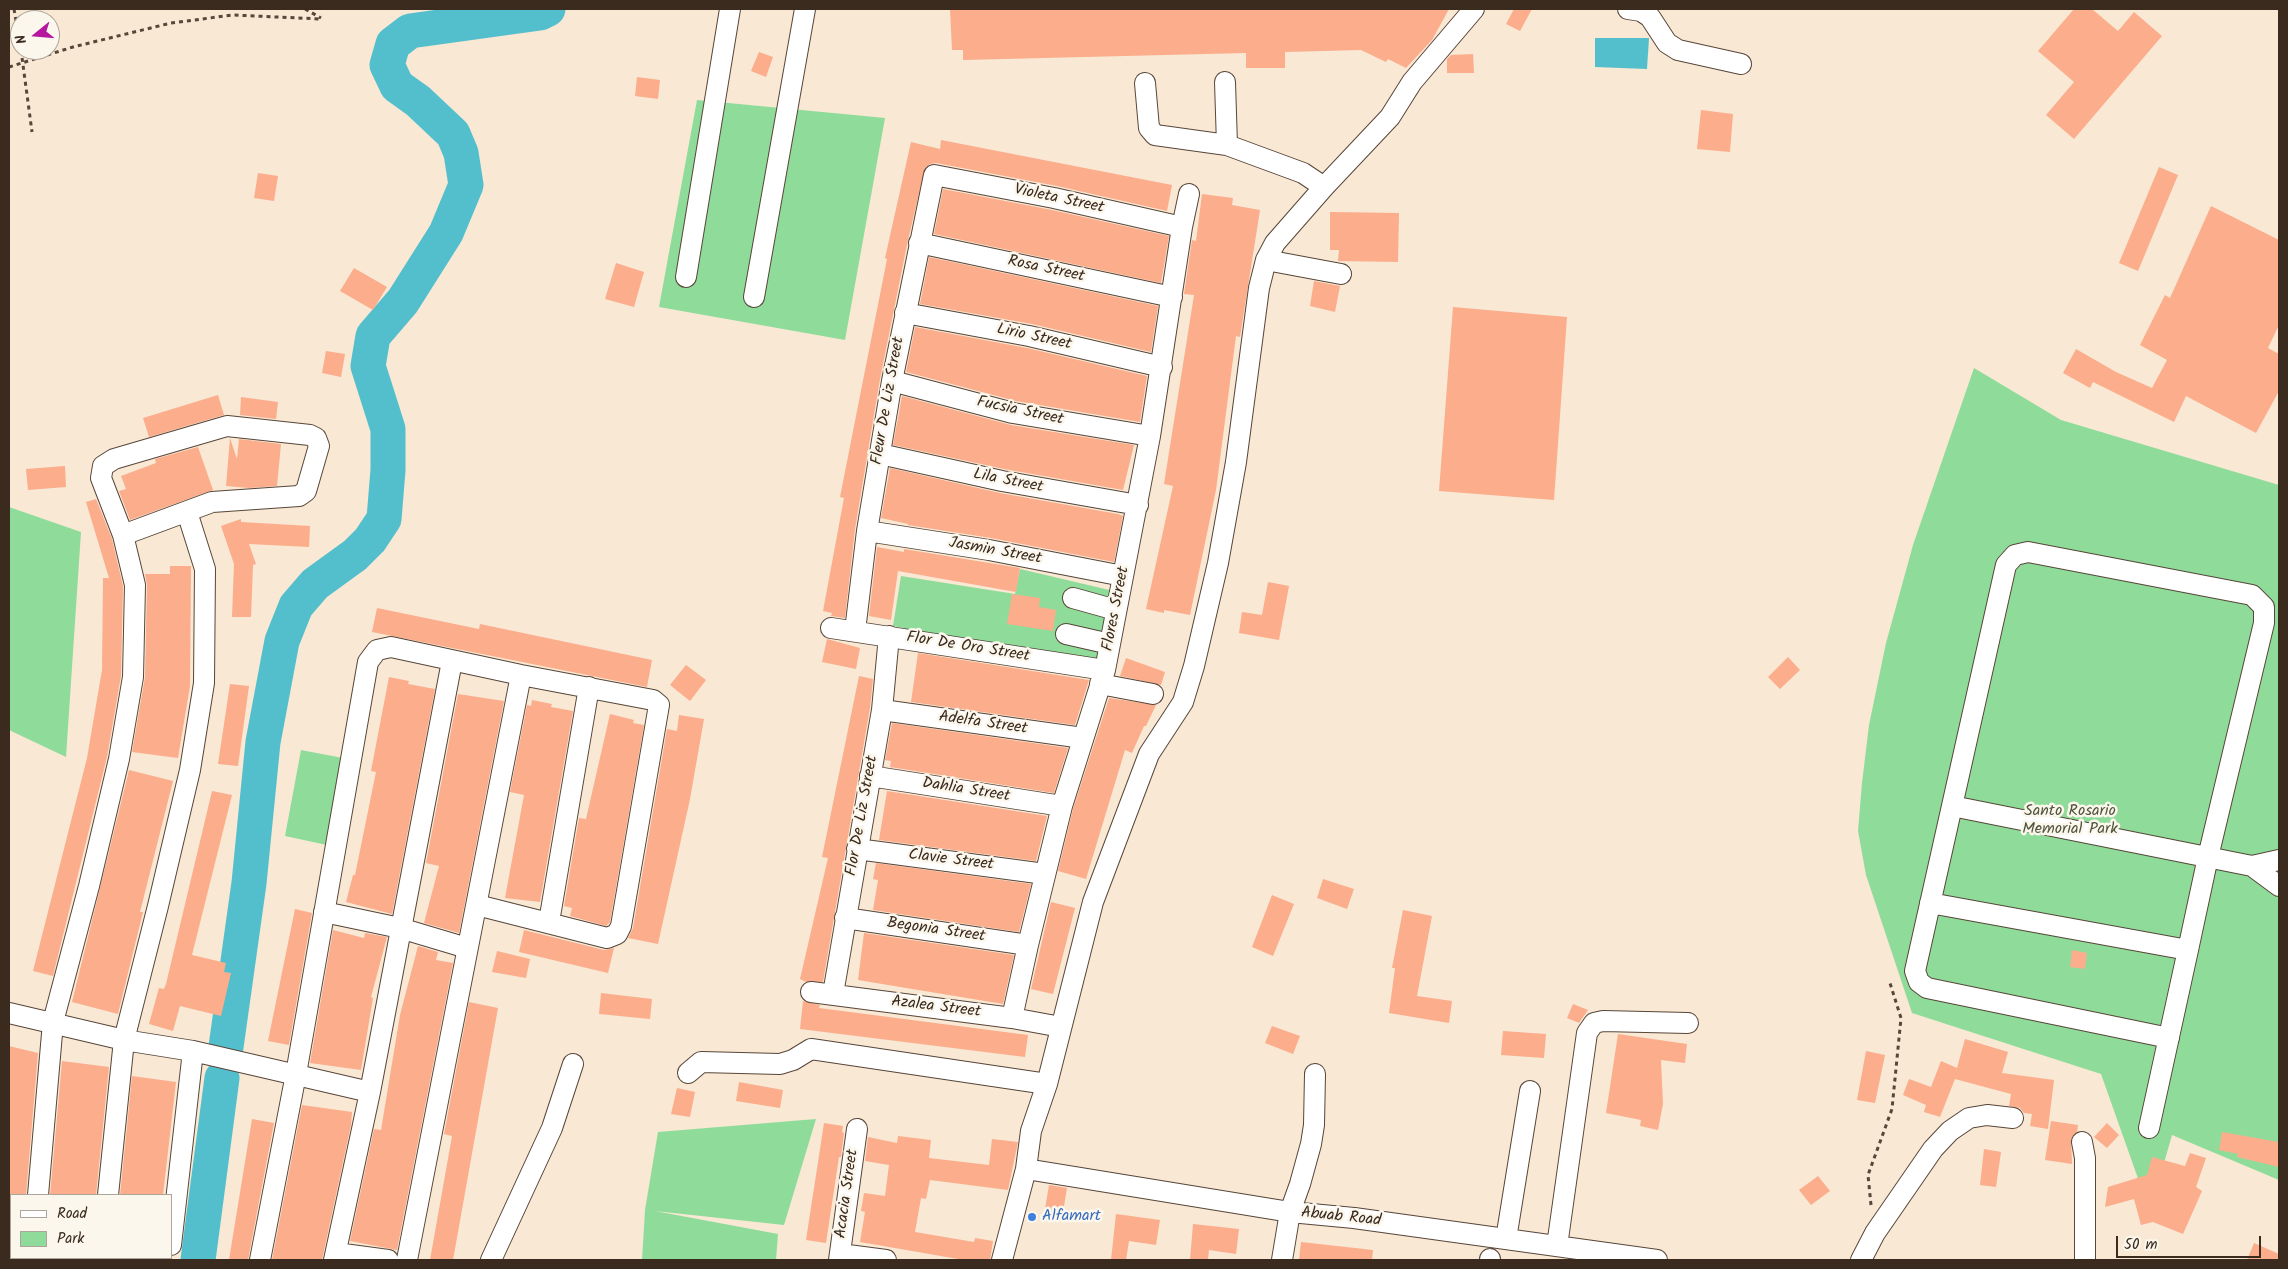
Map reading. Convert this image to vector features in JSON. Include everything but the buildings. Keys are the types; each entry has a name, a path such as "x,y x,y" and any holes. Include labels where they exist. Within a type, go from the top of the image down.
{"street":[{"path":"686,277 730,9"},
{"path":"754,297 805,9"},
{"path":"1002,1260 1026,1169 1031,1131 1047,1084 1096,894 1149,754 1183,702 1194,666 1218,563 1236,462 1259,288 1266,260 1275,243 1324,187 1390,117 1412,82 1474,9"},
{"path":"1628,9 1641,11 1650,17 1667,43 1678,50 1741,64"},
{"path":"1225,82 1227,145"},
{"path":"1145,83 1149,128 1155,135 1227,145 1303,173 1324,187"},
{"name":"Violeta Street","path":"936,175 1182,227"},
{"name":"Fleur De Liz Street","path":"855,631 867,531 892,381 932,177 936,175"},
{"name":"Flores Street","path":"1012,1018 1062,806 1103,677 1138,505 1162,367 1182,227 1189,194"},
{"name":"Rosa Street","path":"919,243 1172,297"},
{"path":"1266,260 1341,274"},
{"name":"Lirio Street","path":"906,313 1029,336 1162,367"},
{"name":"Fucsia Street","path":"892,381 1013,413 1150,436"},
{"path":"38,1194 53,1022 89,886 112,786 133,677 135,585 123,535 101,478 103,466 114,459 227,426 310,435 316,438 319,446 306,491 299,496 212,502 123,535"},
{"name":"Lila Street","path":"880,454 1002,482 1138,505"},
{"path":"108,1194 124,1040 190,770 204,683 205,569 187,512"},
{"name":"Jasmin Street","path":"867,531 989,550 1123,576"},
{"path":"2149,1128 2169,1038 2208,857 2264,623 2264,607 2252,595 2028,552 2014,555 2006,565 1930,903 1915,971 1918,982 1927,988 2169,1038"},
{"path":"1073,598 1116,610"},
{"name":"Flor De Oro Street","path":"830,628 889,636 1103,677 1153,694"},
{"path":"1066,634 1110,644"},
{"name":"Flor De Liz Street","path":"832,994 882,710 889,636"},
{"path":"260,1260 296,1074 368,662 376,650 392,647 452,661 653,700 659,705 621,926 617,934 607,938 549,922 477,906"},
{"path":"388,1260 335,1256 370,1092 452,661"},
{"path":"407,1260 521,675"},
{"path":"549,922 589,687"},
{"name":"Adelfa Street","path":"882,710 1083,738"},
{"name":"Dahlia Street","path":"870,776 1062,806"},
{"path":"1952,806 2252,866 2279,860"},
{"name":"Clavie Street","path":"857,849 1045,874"},
{"path":"2252,866 2279,886"},
{"path":"1930,903 2188,950"},
{"path":"324,912 400,928 467,948"},
{"name":"Begonia Street","path":"845,918 1028,945"},
{"name":"Azalea Street","path":"812,992 1061,1026"},
{"path":"9,1013 124,1040 242,1062 370,1092"},
{"path":"1557,1246 1587,1033 1594,1024 1603,1020 1688,1024"},
{"path":"688,1073 701,1062 780,1064 793,1060 811,1049 1047,1084"},
{"path":"172,1236 193,1052"},
{"path":"491,1260 545,1144 573,1064"},
{"path":"1283,1258 1290,1212 1311,1144 1314,1125 1316,1074"},
{"path":"1506,1239 1530,1091"},
{"path":"1861,1260 1874,1233 1933,1150 1950,1131 1969,1118 1987,1116 2013,1118"},
{"name":"Acacia Street","path":"840,1257 857,1129"},
{"path":"2082,1142 2085,1158 2085,1260"},
{"name":"Abuab Road","path":"1026,1169 1290,1212 1354,1218 1657,1260"},
{"path":"840,1257 886,1260"}],"path":[{"path":"9,67 73,47 171,22 233,15 321,19 305,9"},
{"path":"23,62 32,132"},
{"path":"1874,1233 1868,1175 1892,1109 1902,1018 1890,980"}],"green space":[{"path":"697,100 885,118 845,340 659,307"},
{"name":"Santo Rosario Memorial Park","path":"1974,368 2061,420 2279,485 2279,1180 2172,1135 2156,1191 2140,1184 2101,1074 1912,1013 1866,875 1858,831 1862,783 1869,725 1886,643 1913,545"},
{"path":"9,507 81,532 66,757 9,730"},
{"path":"1020,569 1118,592 1099,661 904,630 904,628 893,626 901,576 1015,594"},
{"path":"301,750 343,758 327,845 285,836"},
{"path":"816,1119 784,1225 655,1211 778,1234 776,1260 642,1260 645,1210 658,1132"}],"water":[{"path":"1595,38 1649,38 1647,69 1595,67"}],"waterway":[{"path":"225,1054 249,883 263,742 282,641 296,606 315,584 355,555 370,540 384,519 388,470 388,429 368,366 373,336 403,301 446,233 466,185 461,153 453,134 418,101 397,86 387,65 393,44 410,31 540,13 548,9"},
{"path":"198,1260 222,1078"}],"place":[{"name":"Alfamart","path":"1032,1217"}]}
